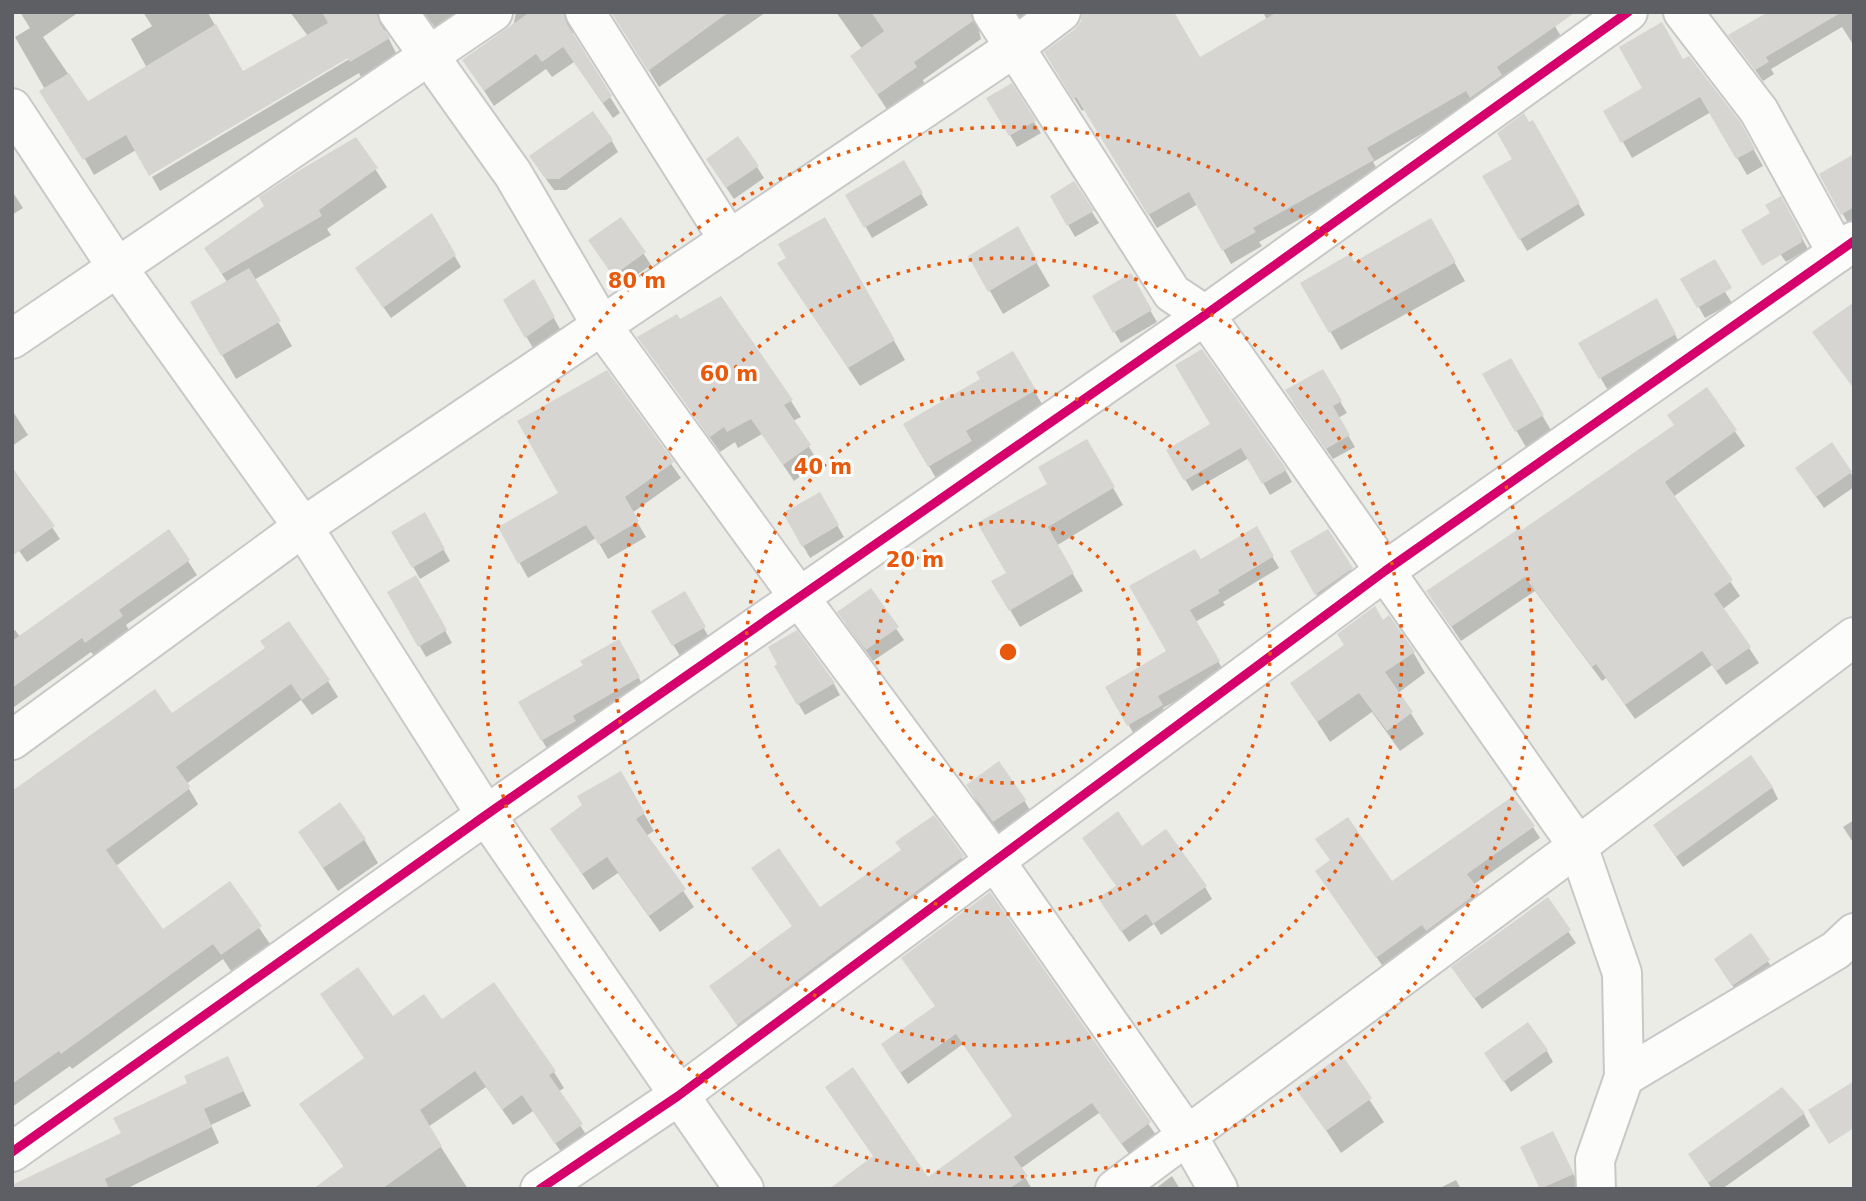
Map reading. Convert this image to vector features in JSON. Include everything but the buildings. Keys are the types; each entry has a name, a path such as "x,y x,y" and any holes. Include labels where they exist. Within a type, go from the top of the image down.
{"street":[{"path":"398,12 513,174 602,326 995,861 1188,1135 1218,1189"},
{"path":"12,339 493,12"},
{"path":"585,12 729,240"},
{"path":"992,12 1172,293 1205,315 1578,846 1622,973 1624,1077 1595,1160 1596,1189"},
{"path":"12,740 303,527 1016,47 1061,12"},
{"path":"12,1152 486,815 1205,315 1628,12"},
{"path":"540,1189 678,1096 1385,571 1845,247 1759,111 1683,12"},
{"path":"12,108 117,267 303,527 486,815 744,1189"},
{"path":"1115,1189 1578,846 1854,637"},
{"path":"1624,1077 1836,950 1854,933"}],"cycle path":[{"path":"12,1152 486,815 1205,315 1628,12"},
{"path":"540,1189 678,1096 1385,571 1854,241"}]}
